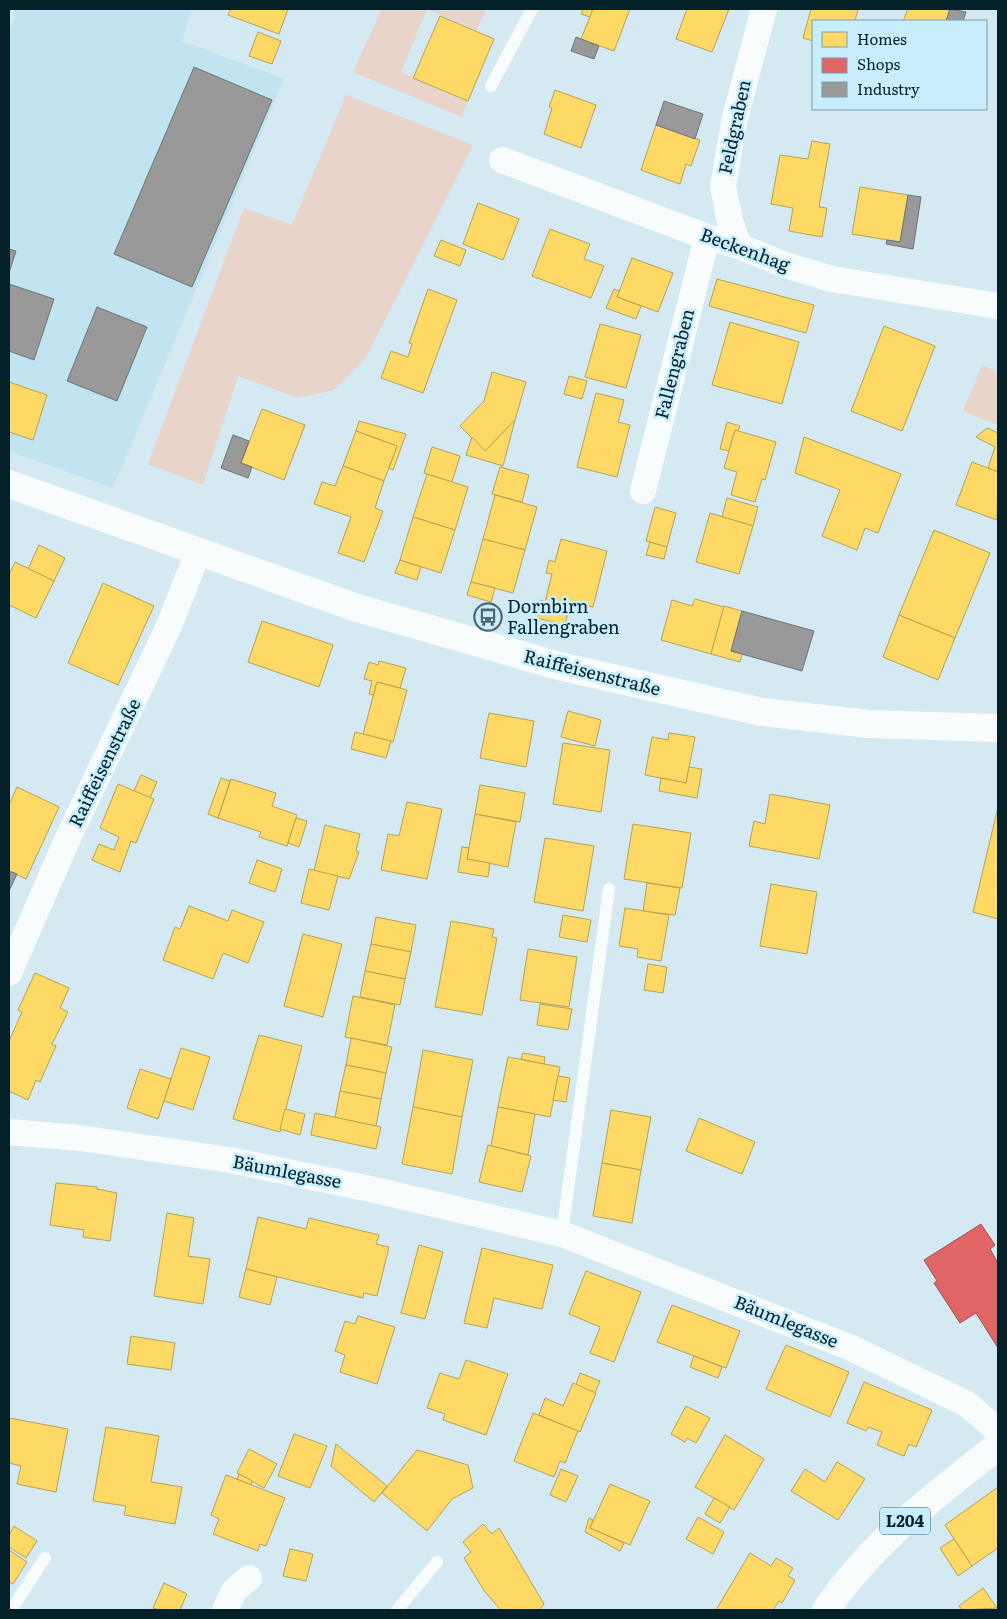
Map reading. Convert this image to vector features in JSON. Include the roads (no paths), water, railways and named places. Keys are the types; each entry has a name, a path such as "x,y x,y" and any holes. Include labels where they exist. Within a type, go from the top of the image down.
{"street":[{"name":"Feldgraben","path":"739,246 730,221 724,186 735,118 764,9"},
{"name":"Beckenhag","path":"502,160 707,237 739,246 785,266 832,279 998,306"},
{"name":"Fallengraben","path":"643,491 707,237"},
{"name":"Raiffeisenstraße","path":"9,484 368,611 559,666 762,712 855,723 998,728"},
{"name":"Raiffeisenstraße","path":"9,973 68,838 169,626 198,552"},
{"name":"Bäumlegasse","path":"9,1132 80,1138 230,1160 375,1190 562,1234 850,1347 967,1404 998,1431"},
{"name":"L204","path":"826,1610 864,1560 916,1511 998,1446"},
{"path":"225,1610 234,1591 249,1578"}],"lane":[{"path":"491,86 532,9"},
{"path":"562,1234 609,889"},
{"path":"11,1610 44,1558"},
{"path":"397,1610 437,1562"}],"place":[{"name":"Dornbirn Fallengraben","path":"488,617"}]}
